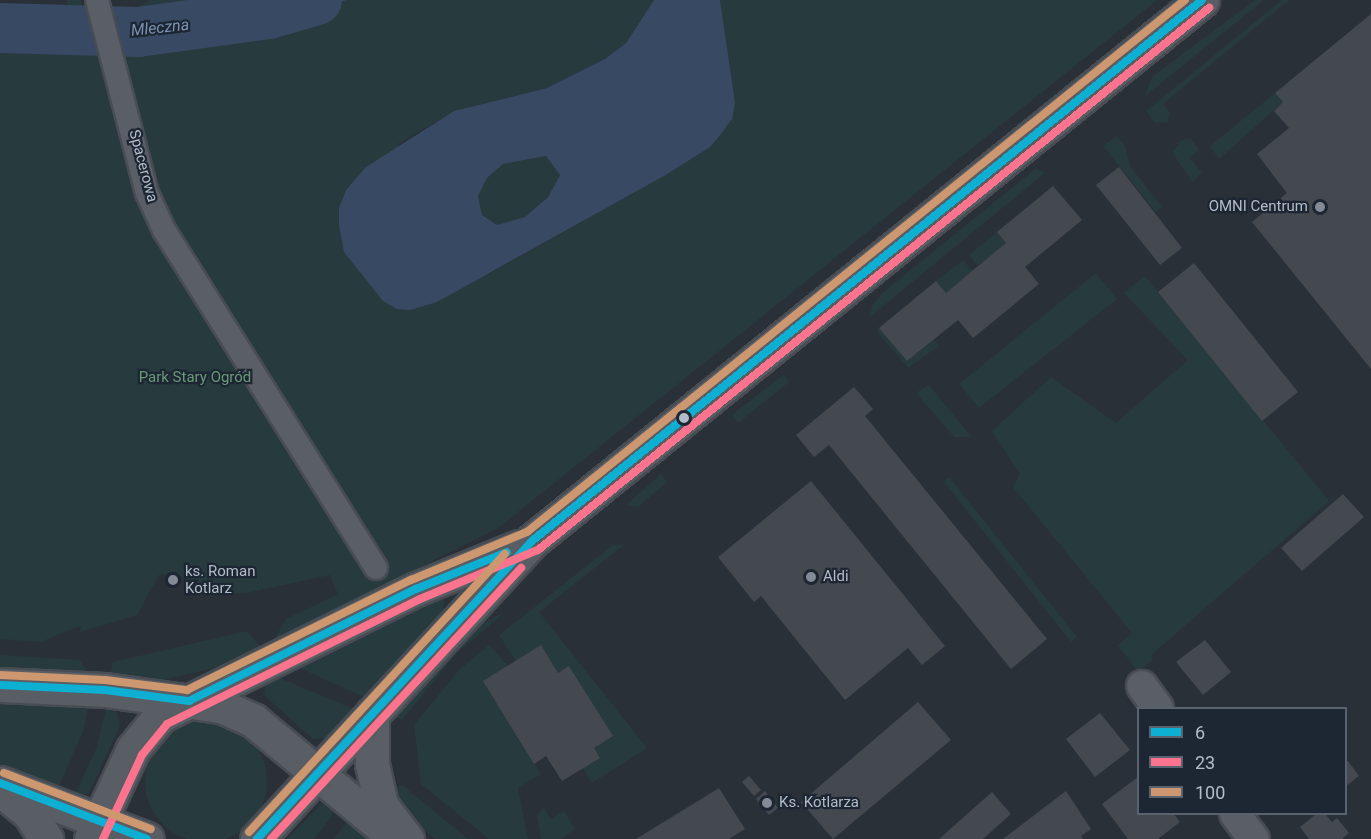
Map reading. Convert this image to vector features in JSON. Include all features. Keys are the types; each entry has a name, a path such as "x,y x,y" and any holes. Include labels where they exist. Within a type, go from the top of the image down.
{"main road":[{"path":"257,839 532,541 1202,0"},
{"path":"95,830 141,736 160,716 416,589 532,541"},
{"path":"0,685 105,690 189,700 239,712 318,774"},
{"path":"0,783 95,830 147,839"},
{"path":"0,790 30,814 46,839"}],"street":[{"name":"Spacerowa","path":"100,10 147,194 164,230 376,568"},
{"path":"372,714 372,764 381,805 406,839"},
{"path":"318,774 396,839"},
{"path":"1236,815 1254,839"}],"green space":[{"path":"67,0 81,0 86,20 77,20 77,25 0,18 69,20"},
{"name":"Park Stary Ogród","path":"149,0 654,0 626,43 605,59 547,88 454,111 398,144 489,274 664,176 710,146 735,102 720,0 1157,0 498,528 274,640 286,619 338,594 330,575 251,592 210,596 175,572 159,575 137,615 80,632 81,626 41,642 0,639 0,38 81,45"},
{"path":"1255,0 1264,0 1144,97 1153,76"},
{"path":"1282,0 1289,0 1163,104 1170,113 1167,123 1154,122 1146,111"},
{"path":"1275,93 1283,102 1219,159 1210,146"},
{"path":"1117,136 1125,146 1130,166 1162,207 1156,212 1103,146"},
{"path":"1191,139 1199,150 1190,158 1202,173 1192,182 1172,152 1182,140"},
{"path":"546,156 560,175 548,197 525,217 497,225 482,215 478,196 487,178 503,164"},
{"path":"1035,169 1046,172 870,317 872,306 881,294"},
{"path":"997,232 1006,243 978,266 969,255"},
{"path":"963,260 972,271 946,293 936,281"},
{"path":"1096,273 1117,299 979,408 959,384"},
{"path":"1145,276 1329,501 1151,655 1153,659 1138,672 1118,645 1132,633 1013,487 1020,474 992,431 1051,377 1116,423 1188,360 1124,293"},
{"path":"879,328 907,361 934,340 939,346 908,368 877,331"},
{"path":"784,374 789,382 738,423 732,415"},
{"path":"928,385 972,437 954,437 916,393"},
{"path":"661,474 667,482 638,507 626,505"},
{"path":"949,477 1077,637 1071,642 944,482"},
{"path":"625,544 539,612 647,748 592,783 583,768 594,748 612,736 570,667 558,673 541,646 516,661 499,635 613,545"},
{"path":"435,596 444,600 443,611 366,698 293,665"},
{"path":"505,612 458,652 402,720 393,716 467,631"},
{"path":"247,631 262,648 222,666 163,680 109,678 113,662"},
{"path":"489,645 508,666 484,681 541,774 518,788 528,839 489,839 421,784 414,725 459,670"},
{"path":"0,655 80,660 91,677 0,671"},
{"path":"276,673 282,679 356,710 331,738 313,739 264,695 265,682"},
{"path":"0,701 88,707 84,729 57,791 0,769"},
{"path":"106,709 117,712 120,725 89,793 74,797 96,749"},
{"path":"194,721 218,721 240,730 257,747 266,769 266,793 257,815 240,832 221,840 191,840 172,832 155,815 146,793 146,769 155,747 172,730"},
{"path":"402,785 468,839 435,839 412,820 390,791"},
{"path":"321,804 338,808 314,839 287,839"},
{"path":"544,808 551,819 564,811 575,829 561,839 541,839 537,815"},
{"path":"350,818 375,839 334,839"}],"water":[{"path":"285,0 347,0 249,28 133,46 127,24 190,19"},
{"path":"654,0 720,0 735,102 732,119 710,147 664,176 437,302 410,310 397,309 383,301 344,252 339,225 339,208 346,190 366,167 454,111 547,88 605,59 626,43","holes":["546,156 560,175 548,197 525,217 497,225 482,215 478,196 487,178 503,164"]},
{"path":"0,18 77,25 81,45 0,38"}],"building":[{"name":"OMNI Centrum","path":"1371,14 1371,369 1252,222 1287,193 1257,154 1289,128 1274,111 1283,102 1275,93"},
{"path":"1119,167 1182,248 1160,265 1096,185"},
{"path":"1053,186 1082,220 1025,267 1039,284 973,338 958,320 907,361 879,328 936,281 946,293 1006,243 997,232"},
{"path":"1194,263 1298,392 1262,421 1158,292"},
{"path":"854,387 873,409 865,416 1047,639 1011,669 829,445 814,457 796,435"},
{"name":"Aldi","path":"811,481 945,646 922,665 908,648 845,700 761,596 754,602 718,557"},
{"path":"1343,494 1364,517 1302,571 1281,548"},
{"path":"1205,640 1231,672 1203,695 1176,662"},
{"path":"541,645 558,673 569,666 613,736 594,748 600,758 562,781 546,756 534,764 483,681"},
{"path":"918,702 951,740 833,839 801,802"},
{"path":"1100,713 1130,750 1095,777 1066,739"},
{"path":"1347,762 1359,776 1347,785"},
{"path":"749,776 761,790 754,796 742,782"},
{"path":"1137,778 1137,815 1175,815 1180,822 1158,839 1128,839 1102,804"},
{"path":"719,788 745,829 729,839 636,839"},
{"name":"Ks. Kotlarza","path":"765,791 778,808 769,815 756,799"},
{"path":"1066,791 1091,829 1081,836 1083,839 1003,839"},
{"path":"992,792 1011,814 983,839 939,839"},
{"path":"1315,815 1326,815 1332,822 1337,818 1349,833 1342,839 1309,839 1300,827"}],"waterway":[{"name":"Mleczna","path":"0,28 138,32 269,14 317,0"}],"transit line":[{"name":"100","path":"0,675 105,680 187,690 411,580 527,532 1185,0"},
{"name":"6","path":"257,839 532,541 1202,0"},
{"name":"23","path":"103,839 142,755 167,724 420,599 538,550 1209,8"},
{"name":"6","path":"189,701 416,589 507,552"},
{"name":"100","path":"249,832 505,554"},
{"name":"23","path":"271,839 521,568"},
{"name":"6","path":"0,685 105,690 189,701"},
{"name":"100","path":"4,773 151,829"},
{"name":"6","path":"0,783 147,839"}],"place":[{"name":"OMNI Centrum","path":"1320,207"},
{"name":"Aldi","path":"811,577"},
{"name":"ks. Roman Kotlarz","path":"173,580"},
{"name":"Ks. Kotlarza","path":"767,803"}]}
